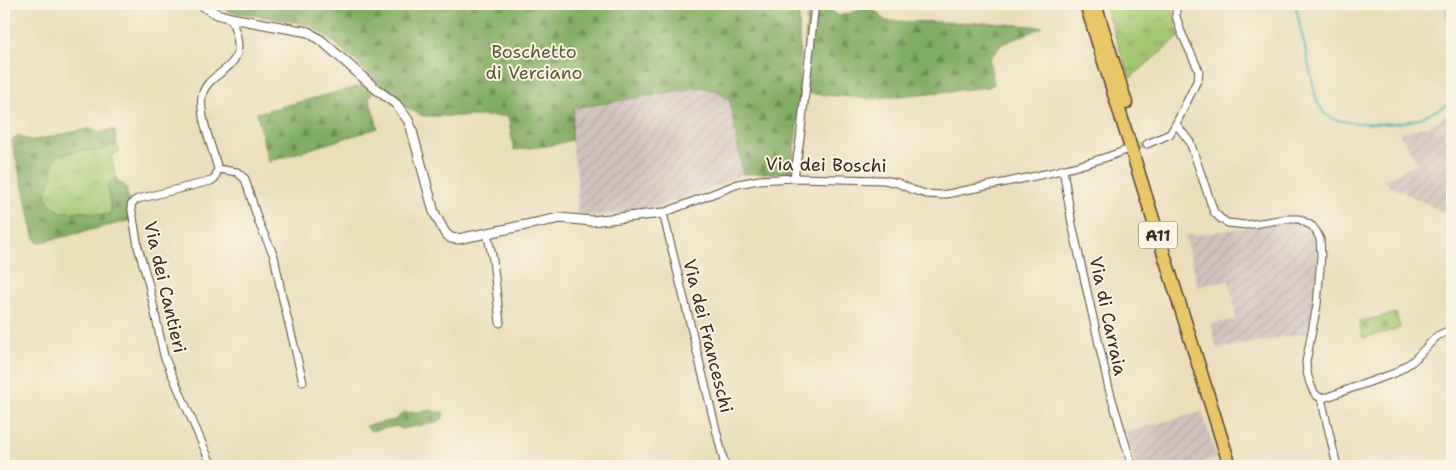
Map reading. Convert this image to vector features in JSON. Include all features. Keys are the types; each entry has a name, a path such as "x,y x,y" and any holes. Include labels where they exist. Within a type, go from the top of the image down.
{"highway":[{"name":"A11","path":"1086,4 1230,466"},
{"name":"A11","path":"1095,4 1239,466"}],"street":[{"name":"Via dei Boschi","path":"200,4 218,14 231,18 308,32 396,104 408,120 434,212 445,233 451,238 458,239 560,218 592,221 663,213 738,184 759,180 794,178 884,180 898,183 926,194 942,195 1063,169 1124,151"},
{"path":"794,178 815,4"},
{"path":"1147,144 1170,134 1198,79 1199,71 1181,32 1176,16 1176,4"},
{"path":"231,18 238,46 236,58 232,64 205,88 202,97 203,118 218,169 237,172 244,179 259,223 274,256 303,382"},
{"path":"1176,124 1190,142 1214,212 1221,219 1228,223 1246,225 1299,219 1312,226 1316,231 1320,239 1321,256 1317,305 1306,369 1314,393 1317,396 1321,398 1395,373 1413,361 1437,336 1452,329"},
{"name":"Via dei Cantieri","path":"212,466 164,356 150,285 138,247 131,205 138,199 211,181 215,178 218,169"},
{"name":"Via di Carraia","path":"1063,169 1072,224 1109,389 1132,466"},
{"name":"Via dei Franceschi","path":"663,213 725,466"},
{"path":"487,233 500,322"},
{"path":"1321,398 1337,466"}],"shaded area":[{"path":"1443,4 1452,4 1452,35 1447,20"},
{"path":"701,87 718,91 730,101 743,174 697,194 646,210 593,216 577,214 577,173 571,140 573,108"},
{"path":"1452,112 1452,208 1442,212 1389,185 1383,180 1418,163 1399,133 1428,126"},
{"path":"1296,221 1309,228 1316,241 1317,264 1314,302 1307,333 1217,349 1211,324 1234,320 1236,314 1229,281 1198,286 1185,236"},
{"path":"1202,412 1217,459 1185,466 1135,466 1126,432"}],"green space":[{"name":"Boschetto di Verciano","path":"217,4 778,4 799,16 800,93 792,172 743,174 730,101 718,91 701,87 574,108 571,140 553,145 514,150 508,116 423,116 405,107 335,43 310,25 230,12"},
{"path":"1104,4 1172,4 1179,37 1130,78"},
{"path":"821,6 825,6 839,16 868,8 878,13 885,21 995,23 1043,27 1002,44 989,59 994,84 989,87 871,99 802,93 807,17"},
{"path":"366,83 372,93 369,98 378,128 268,162 257,113 365,85"},
{"path":"92,128 99,133 114,129 117,144 99,151 82,150 59,155 52,165 52,176 46,192 48,201 62,212 109,214 111,211 108,188 110,182 116,177 126,187 131,220 38,243 35,239 12,141 18,135 28,140 35,140"},
{"path":"117,144 119,152 111,156 116,177 110,182 108,188 110,214 62,212 48,201 45,192 52,176 52,165 59,155 82,150 99,151"},
{"path":"1396,313 1400,328 1363,338 1359,322"},
{"path":"433,410 435,412 444,412 443,418 437,422 402,429 397,426 370,431 366,426 395,420 403,413"}],"waterway":[{"path":"1294,4 1317,102 1326,115 1333,119 1356,123 1406,122 1434,112 1452,102"}],"tunnel":[{"path":"1129,149 1147,144"}]}
